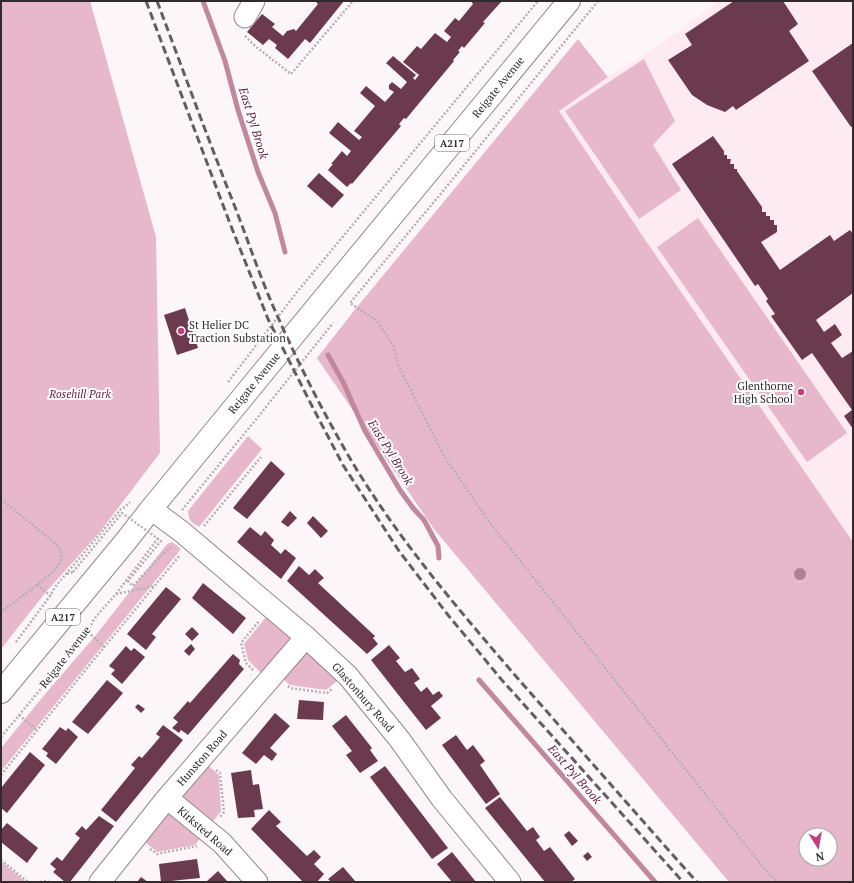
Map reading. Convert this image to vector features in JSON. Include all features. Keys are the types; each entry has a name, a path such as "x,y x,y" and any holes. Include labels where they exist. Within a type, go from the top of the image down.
{"highway":[{"name":"Reigate Avenue","path":"1,692 569,1"}],"street":[{"name":"Glastonbury Road","path":"151,509 188,546 270,606 306,636 348,676 400,740 442,799 510,882"},
{"name":"Hunston Road","path":"100,882 167,798 306,636"},
{"name":"Kirksted Road","path":"167,798 222,843 257,882"}],"path":[{"path":"249,9 242,28 243,34 255,46 291,74 353,1"},
{"name":"Reigate Avenue","path":"224,387 297,292 538,1"},
{"name":"Reigate Avenue","path":"598,1 350,303 377,321 393,346 399,367 443,454 487,519 767,872 778,882"},
{"path":"184,507 333,323"},
{"path":"1,775 104,647 261,457"},
{"path":"1,499 57,545 62,554 56,569 1,612"},
{"path":"14,643 50,596 55,587 121,509 130,502"},
{"path":"66,574 73,572 122,513 161,541 128,581 134,586 169,548 188,546"},
{"name":"Reigate Avenue","path":"1,737 88,632 94,619 116,594 158,538"},
{"path":"37,585 50,596"},
{"path":"116,594 155,586"},
{"path":"270,606 241,643 246,663 290,688 327,694 348,676"},
{"path":"88,632 104,647"},
{"path":"19,715 37,730"},
{"path":"1,860 28,882"},
{"path":"40,882 49,882"}],"shaded area":[{"name":"Glenthorne High School","path":"719,1 853,1 853,542 646,241 559,111 608,77 650,51"}],"green space":[{"name":"Rosehill Park","path":"1,1 90,1 156,237 160,453 99,533 46,592 1,649"},
{"path":"578,39 608,77 559,111 646,241 853,542 853,882 729,882 434,529 317,358 357,307"},
{"path":"644,59 675,121 653,145 681,190 639,219 565,111"},
{"path":"698,218 847,433 807,462 657,247"},
{"path":"248,436 262,449 199,527 191,521 188,511"},
{"path":"172,542 181,549 1,771 1,748 96,635 167,544"},
{"path":"271,611 343,676 326,690 290,685 272,670 265,677 248,660 244,644"},
{"path":"203,761 219,775 221,811 195,845 157,852 139,837"},
{"path":"1,861 26,882 1,882"}],"building":[{"path":"315,1 344,1 310,43 305,39 288,59 275,48 277,45 269,39 263,45 247,32 262,14 275,24 272,27 283,36 287,31 294,29 296,31 318,4"},
{"path":"471,1 502,1 483,22 485,23 464,48 462,46 458,51 460,52 453,60 454,61 406,119 404,118 399,124 401,126 352,184 351,183 347,187 328,170 342,151 347,156 351,151 329,133 338,122 359,140 362,137 354,131 375,106 360,93 366,86 385,102 394,92 389,89 389,85 392,82 401,89 407,82 386,63 393,56 416,75 413,78 415,80 419,75 403,62 417,46 421,49 435,33 447,42 451,37 444,31 455,18 459,21 473,4"},
{"path":"734,1 783,1 798,24 789,31 809,61 736,110 733,106 725,112 707,105 692,95 668,60 692,45 685,34"},
{"path":"853,43 853,126 851,127 812,71"},
{"path":"713,136 724,151 724,155 727,155 727,159 731,159 730,164 734,164 734,169 737,169 762,207 762,212 766,212 766,216 770,216 770,220 774,220 774,225 777,225 777,232 761,242 780,270 830,235 834,241 850,230 853,234 853,293 816,320 824,332 835,324 842,335 831,343 842,358 853,351 853,429 844,416 852,410 812,353 802,360 771,316 775,314 766,301 768,299 758,284 755,286 672,164"},
{"path":"319,173 344,195 332,208 307,186"},
{"name":"St Helier DC Traction Substation","path":"185,308 198,348 177,355 164,315"},
{"path":"271,461 285,474 247,519 233,508"},
{"path":"290,511 297,518 288,527 281,522"},
{"path":"313,516 328,531 321,538 307,523"},
{"path":"250,527 261,536 265,531 274,540 271,545 281,554 285,549 296,558 281,579 237,542"},
{"path":"299,566 309,575 315,569 324,578 318,583 375,636 373,638 378,644 367,654 287,581"},
{"path":"203,583 246,618 233,634 192,598"},
{"path":"166,587 181,599 152,634 156,637 146,650 127,634"},
{"path":"192,627 199,634 192,641 185,634"},
{"path":"191,644 195,649 189,656 184,651"},
{"path":"389,645 400,658 396,661 405,672 412,668 420,679 414,683 421,692 427,687 433,695 439,691 443,696 431,706 441,718 426,730 371,660"},
{"path":"126,646 131,651 134,648 145,657 122,684 111,674 115,670 109,666"},
{"path":"233,654 240,660 239,664 244,669 188,735 181,730 179,733 172,728 178,722 173,718 188,701 190,703"},
{"path":"107,680 123,693 88,734 72,722"},
{"path":"299,700 324,702 323,720 297,719"},
{"path":"138,704 145,709 141,713 135,707"},
{"path":"275,713 290,726 270,748 277,754 272,761 264,755 256,764 242,753"},
{"path":"346,715 372,748 370,750 378,761 360,773 346,755 352,751 332,726"},
{"path":"163,725 183,740 116,822 101,810 135,768 131,765 139,756 142,758 160,737 156,734"},
{"path":"60,727 66,731 68,728 78,737 56,764 46,756 48,753 42,749"},
{"path":"456,735 467,750 473,745 485,761 480,765 500,794 486,804 442,745"},
{"path":"30,752 45,765 7,813 1,808 1,788"},
{"path":"385,766 448,848 432,859 370,777"},
{"path":"251,770 253,785 259,784 263,809 254,810 255,817 238,818 231,773"},
{"path":"500,797 527,831 533,827 540,837 536,840 544,851 550,847 575,879 571,882 545,882 485,808"},
{"path":"269,810 281,822 276,826 307,856 314,850 321,857 314,864 324,874 317,882 303,882 251,829"},
{"path":"99,816 114,826 70,882 65,882 53,872 56,869 50,864 57,857 62,861 80,838 75,834 82,826 86,830"},
{"path":"7,823 38,848 27,863 1,842 1,830"},
{"path":"569,831 578,841 572,846 564,835"},
{"path":"452,852 476,882 452,882 437,864"},
{"path":"588,852 592,857 587,861 583,856"},
{"path":"197,859 200,878 161,882 159,864"},
{"path":"343,867 356,882 331,882 328,879"},
{"path":"218,871 228,882 206,882"},
{"path":"141,877 148,882 137,882"}],"waterway":[{"name":"East Pyl Brook","path":"203,1 225,61 238,110 258,172 275,213 285,252"},
{"name":"East Pyl Brook","path":"328,355 343,382 365,431 400,490 424,520 438,546 439,558"},
{"name":"East Pyl Brook","path":"479,680 655,882"}],"railway":[{"path":"146,1 229,221 268,319 343,465 399,551 448,615 501,679 683,882"},
{"path":"157,1 271,302 293,351 348,455 386,515 451,599 520,681 697,882"}],"place":[{"name":"St Helier DC Traction Substation","path":"181,331"},
{"name":"Glenthorne High School","path":"801,392"}]}
